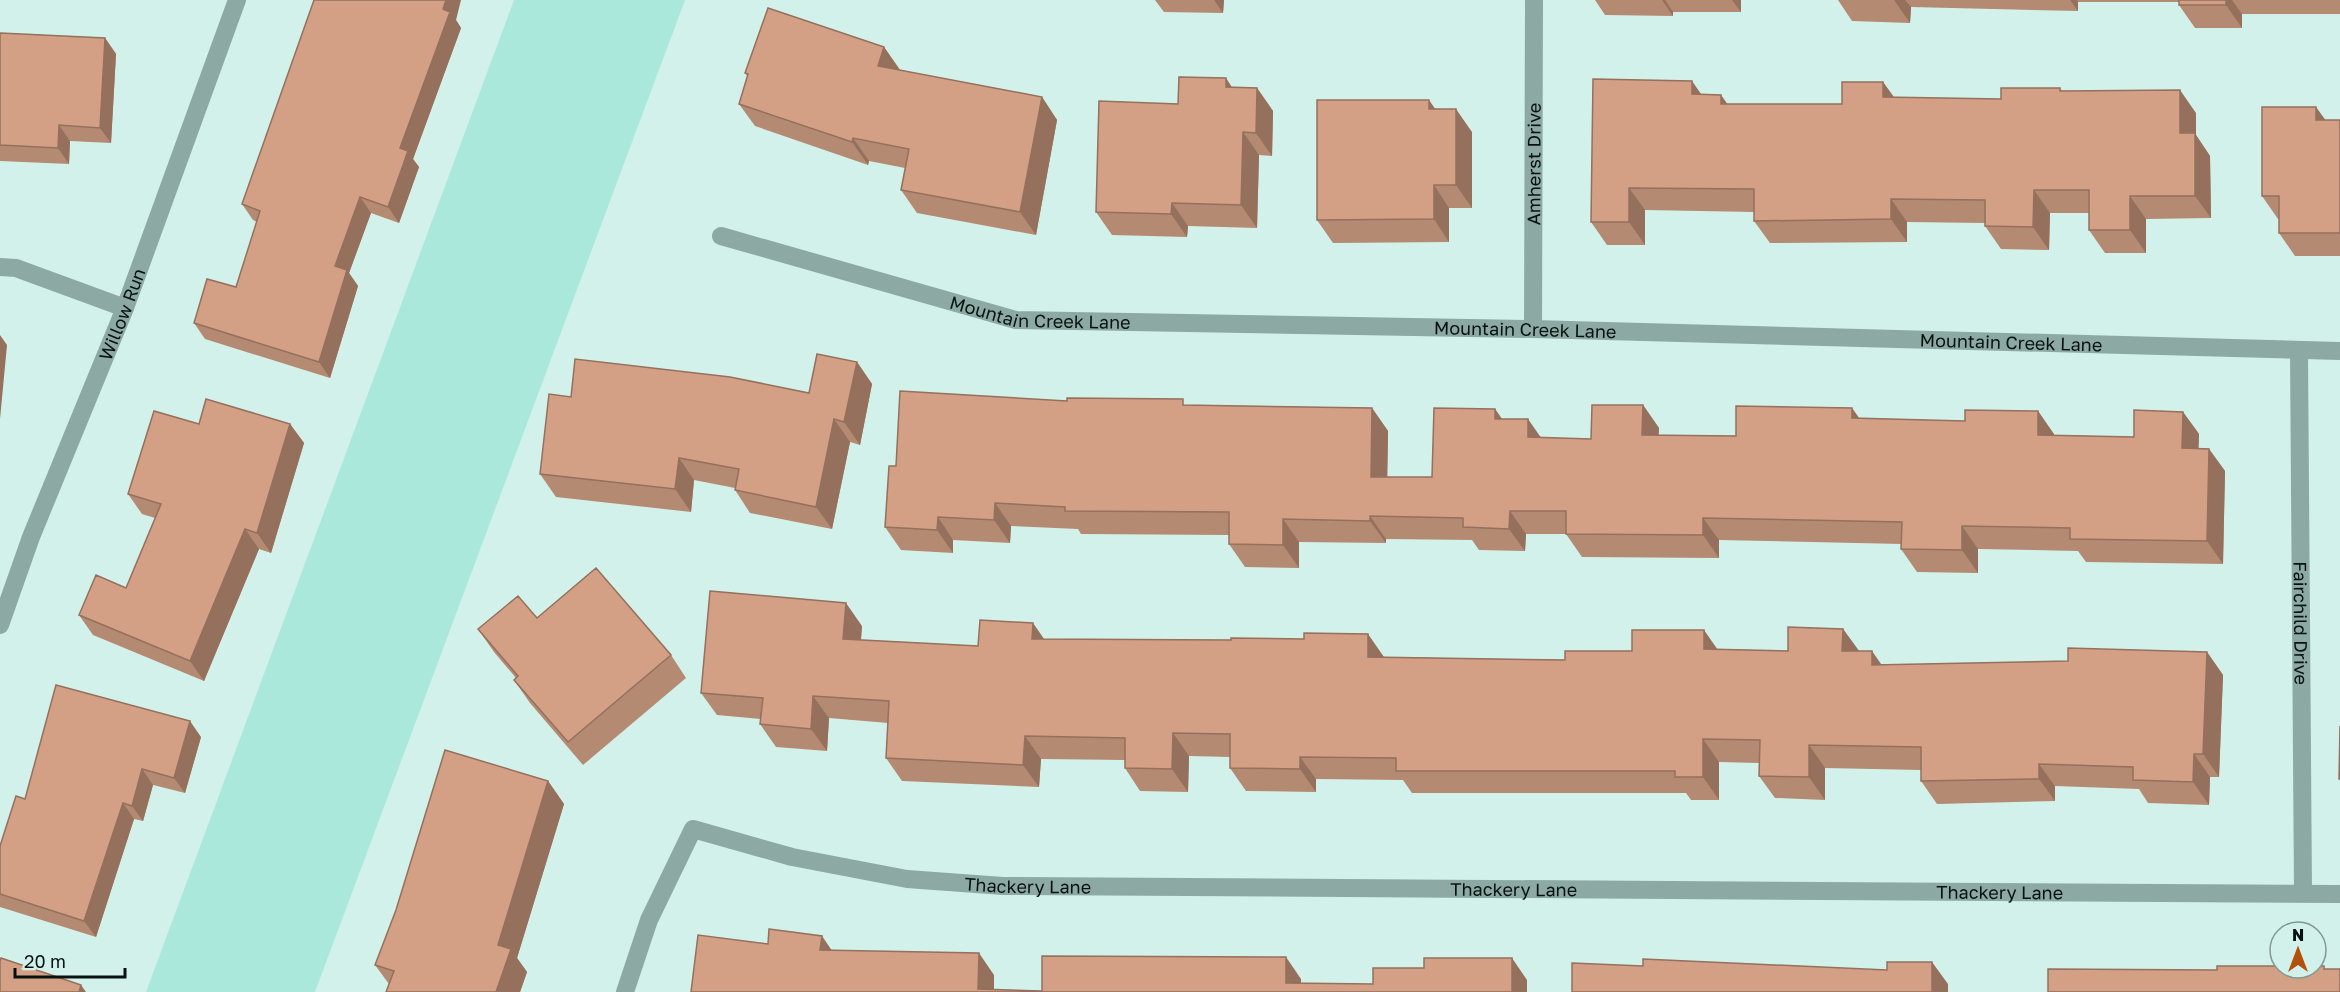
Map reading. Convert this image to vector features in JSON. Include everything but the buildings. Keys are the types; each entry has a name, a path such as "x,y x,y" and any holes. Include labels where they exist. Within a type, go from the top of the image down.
{"street":[{"name":"Willow Run","path":"0,625 30,537 125,308 237,0"},
{"name":"Amherst Drive","path":"1533,329 1534,0"},
{"name":"Mountain Creek Lane","path":"721,236 1016,320 1533,329 2340,351"},
{"path":"0,267 16,268 125,308"},
{"name":"Fairchild Drive","path":"2299,351 2303,893"},
{"name":"Thackery Lane","path":"625,992 649,920 693,829 792,857 907,879 1003,886 2340,894"}],"green space":[{"path":"514,0 685,0 315,992 146,992"}]}
